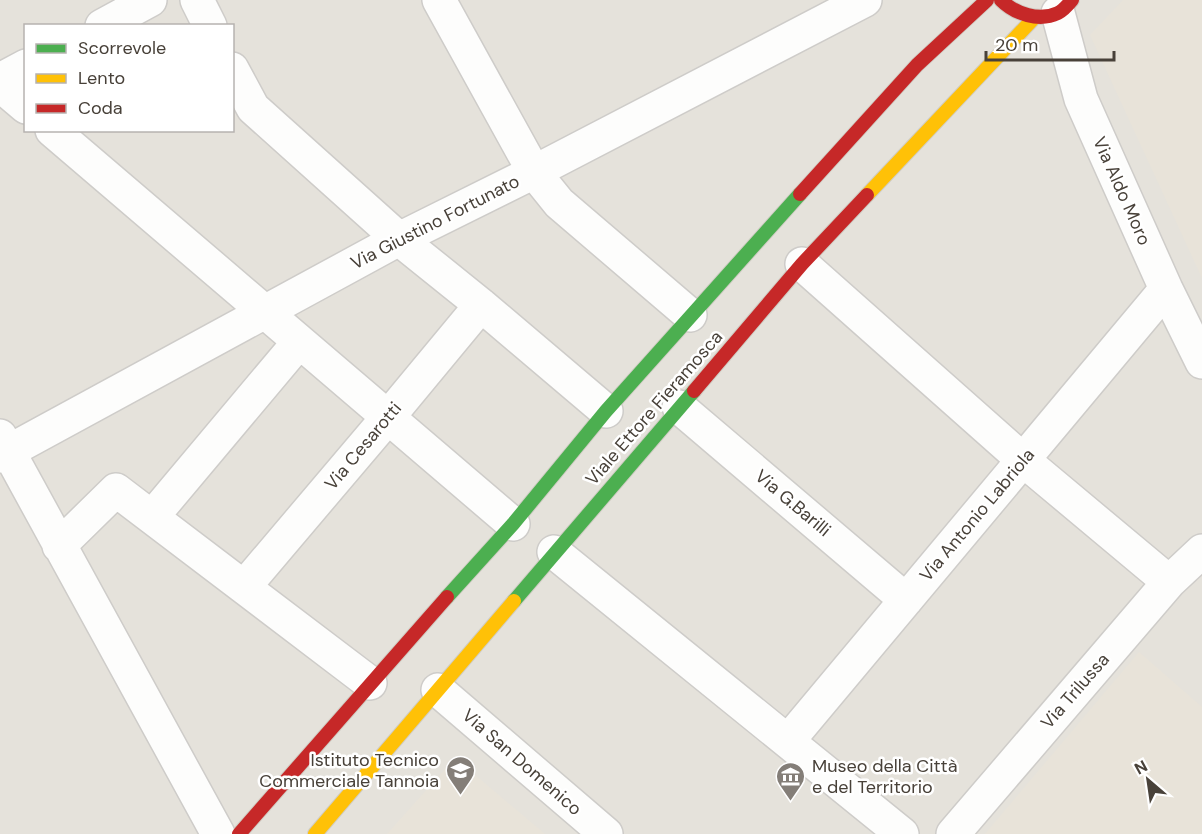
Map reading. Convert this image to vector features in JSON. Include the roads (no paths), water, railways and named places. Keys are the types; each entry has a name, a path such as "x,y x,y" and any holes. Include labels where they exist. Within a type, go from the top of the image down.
{"main road":[{"path":"239,834 370,683 513,524 606,411 690,315 917,65 987,0"},
{"path":"1001,0 1005,6 1055,10"},
{"name":"Viale Ettore Fieramosca","path":"315,834 802,264 1055,10"}],"street":[{"path":"106,24 150,0"},
{"path":"197,0 209,24"},
{"path":"439,0 534,172 559,203 690,315"},
{"name":"Via Giustino Fortunato","path":"3,448 399,239 534,172 865,0"},
{"name":"Via Aldo Moro","path":"1055,10 1081,99 1166,289 1202,363"},
{"path":"0,80 24,67"},
{"path":"234,73 253,108 399,239 481,304 606,411"},
{"path":"0,86 24,105"},
{"path":"54,132 513,524"},
{"path":"802,264 1023,460 1169,582"},
{"name":"Via Antonio Labriola","path":"788,741 1166,289"},
{"name":"Via Cesarotti","path":"244,587 481,304"},
{"path":"152,517 299,342"},
{"name":"Via G.Barilli","path":"679,406 906,600"},
{"path":"3,448 218,834"},
{"path":"59,546 116,490 370,683"},
{"name":"Via Trilussa","path":"953,834 1169,582 1202,551"},
{"path":"554,552 902,834"},
{"name":"Via San Domenico","path":"438,690 606,834"}],"place":[{"name":"Istituto Tecnico Commerciale Tannoia","path":"460,796"},
{"name":"Museo della Città e del Territorio","path":"791,802"}]}
